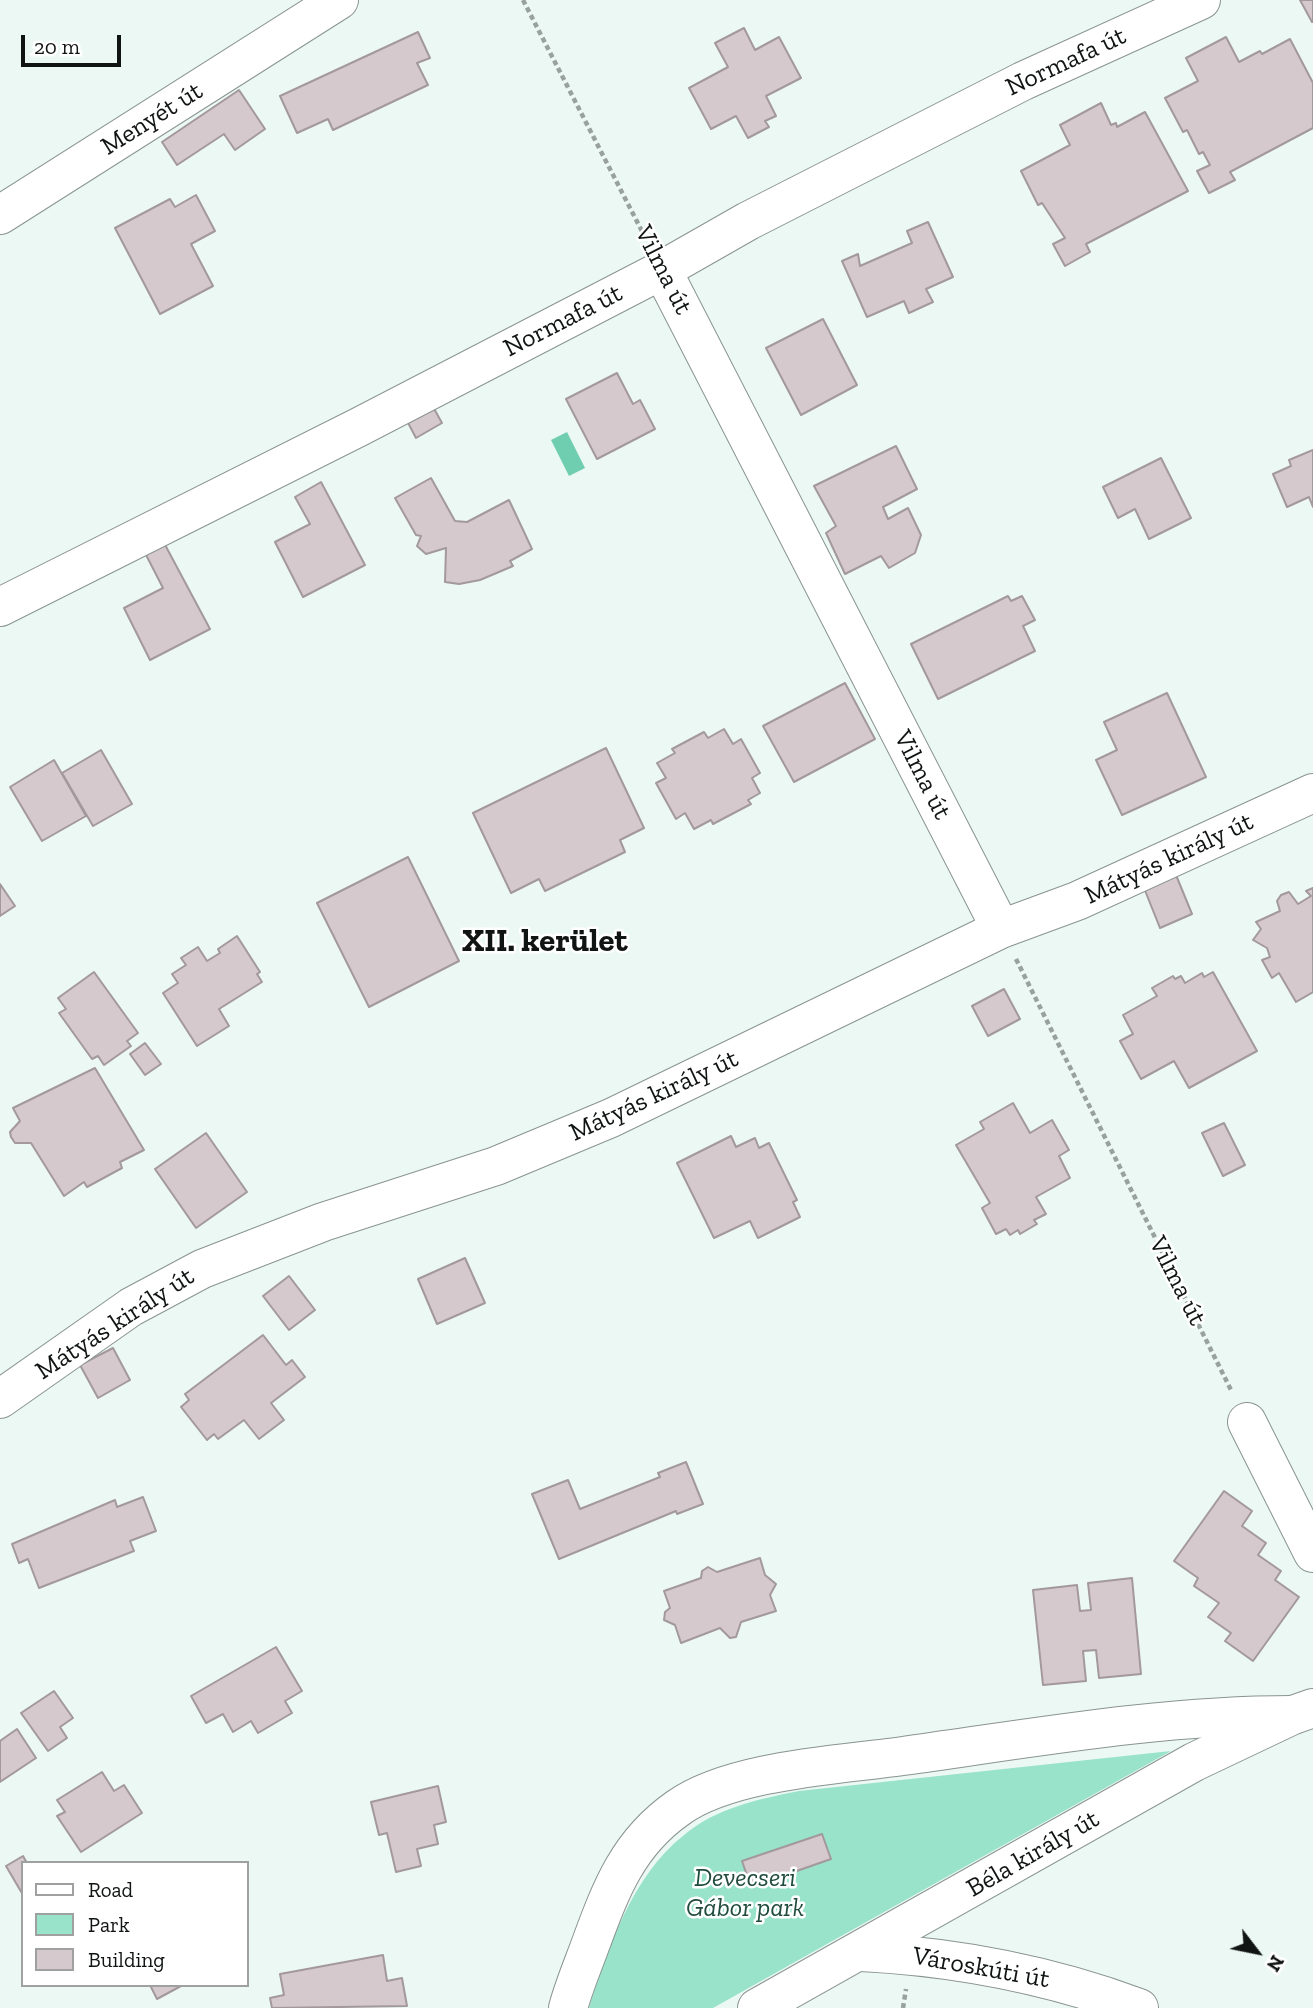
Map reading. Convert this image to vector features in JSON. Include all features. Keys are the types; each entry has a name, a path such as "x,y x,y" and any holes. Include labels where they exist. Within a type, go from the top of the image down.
{"street":[{"name":"Menyét út","path":"0,215 339,0"},
{"name":"Normafa út","path":"0,607 662,270 748,221 1011,87 1201,0"},
{"name":"Vilma út","path":"662,270 1001,929"},
{"name":"Mátyás király út","path":"0,1399 131,1307 202,1269 323,1222 496,1166 611,1118 1001,929 1077,901 1313,793"},
{"path":"1247,1422 1313,1553"},
{"path":"568,2008 614,1881 659,1822 680,1806 705,1793 799,1770 1212,1715 1303,1711"},
{"name":"Béla király út","path":"757,2008 861,1952 1194,1762 1303,1711"},
{"name":"Városkúti út","path":"861,1952 914,1955 989,1965 1049,1977 1139,2008"}],"path":[{"name":"Vilma út","path":"523,0 662,270"},
{"name":"Vilma út","path":"1001,929 1247,1422"}],"green space":[{"name":"Devecseri Gábor park","path":"1171,1751 713,2008 589,2008 624,1914 650,1871 684,1835 724,1811 753,1801 799,1791"}],"shaded area":[{"path":"567,432 585,468 569,476 551,440"}],"building":[{"path":"1300,0 1313,0 1313,22 1312,22"},
{"path":"744,28 755,50 779,37 801,78 766,96 776,116 765,121 769,127 748,138 736,116 711,129 689,88 728,67 715,43"},
{"path":"418,32 430,58 417,63 428,85 333,130 328,119 297,133 280,96"},
{"path":"1226,37 1239,62 1260,51 1262,54 1290,39 1313,83 1313,128 1230,172 1235,180 1209,193 1197,171 1210,165 1203,152 1199,154 1187,130 1183,132 1165,98 1198,81 1186,58"},
{"path":"239,90 265,129 235,150 224,134 177,165 162,142"},
{"path":"1101,103 1111,125 1116,123 1117,127 1145,112 1188,191 1086,244 1090,252 1065,266 1053,244 1065,238 1042,203 1038,205 1021,171 1070,145 1060,125"},
{"path":"196,195 215,231 191,244 213,286 160,314 115,228 170,199 175,207"},
{"path":"928,222 953,277 926,289 933,302 909,313 904,301 867,317 842,261 858,254 860,266 912,243 907,231"},
{"path":"823,319 857,385 801,415 766,348"},
{"path":"617,373 633,404 640,400 655,429 597,459 566,399"},
{"path":"432,405 442,423 416,438 406,419"},
{"path":"896,446 917,489 883,507 888,519 908,508 921,535 915,553 889,568 881,556 845,574 826,533 836,526 814,486"},
{"path":"1313,450 1313,507 1309,497 1287,507 1273,474 1291,466 1289,460"},
{"path":"1161,458 1191,518 1149,539 1135,509 1118,518 1103,487"},
{"path":"431,478 455,521 467,522 509,500 532,549 510,561 513,566 480,580 459,584 445,582 446,548 426,554 417,546 421,536 416,535 395,498"},
{"path":"321,482 365,565 303,597 275,542 310,524 295,497"},
{"path":"163,541 210,629 150,660 124,608 163,588 144,551"},
{"path":"1008,596 1011,601 1022,596 1035,620 1023,626 1035,651 938,699 911,644"},
{"path":"845,683 875,739 794,782 763,726"},
{"path":"1167,693 1206,777 1122,815 1096,760 1117,750 1104,722"},
{"path":"724,729 733,744 741,739 760,773 752,778 760,793 748,800 751,804 713,824 711,820 694,829 685,813 676,819 656,783 666,778 657,763 675,753 672,749 704,732 708,738"},
{"path":"606,748 644,828 620,840 625,852 545,891 539,879 511,893 473,813"},
{"path":"101,750 132,804 93,826 62,773"},
{"path":"54,760 86,816 42,841 10,787"},
{"path":"408,857 459,961 369,1007 317,903"},
{"path":"1176,875 1192,914 1160,928 1144,888"},
{"path":"0,884 15,906 0,916"},
{"path":"1313,888 1313,992 1296,1002 1279,973 1272,978 1262,960 1270,957 1267,948 1253,940 1261,929 1256,922 1280,911 1277,901 1281,895 1289,892 1298,904 1311,896 1306,891"},
{"path":"237,936 260,972 257,974 262,982 219,1009 229,1026 197,1046 163,993 178,983 172,974 186,965 181,958 198,947 207,961 220,953 218,949"},
{"path":"94,972 138,1033 127,1041 131,1046 104,1065 98,1056 92,1059 59,1013 66,1009 58,998"},
{"path":"1213,972 1257,1051 1189,1088 1174,1061 1141,1079 1120,1041 1133,1034 1123,1015 1157,996 1152,988 1173,976 1175,979 1181,976 1185,983 1202,973 1204,977"},
{"path":"1004,989 1020,1019 988,1036 972,1006"},
{"path":"145,1043 161,1064 145,1075 130,1054"},
{"path":"95,1068 144,1150 120,1162 122,1168 87,1187 84,1182 64,1196 31,1143 15,1143 11,1137 10,1132 20,1121 13,1108"},
{"path":"1013,1103 1030,1133 1052,1120 1069,1150 1059,1156 1070,1178 1036,1197 1046,1214 1034,1220 1037,1224 1020,1234 1018,1230 1010,1235 1006,1229 996,1234 982,1208 990,1203 956,1145 984,1129 980,1122"},
{"path":"1224,1123 1245,1165 1223,1176 1202,1133"},
{"path":"206,1133 247,1192 196,1228 155,1169"},
{"path":"731,1136 736,1147 755,1138 759,1148 769,1143 797,1200 793,1202 800,1217 758,1238 750,1221 714,1238 677,1163"},
{"path":"465,1258 485,1303 437,1324 418,1279"},
{"path":"289,1276 315,1310 289,1330 263,1296"},
{"path":"263,1335 286,1365 292,1360 305,1377 271,1403 284,1420 259,1439 244,1420 218,1439 214,1434 207,1440 181,1407 189,1400 185,1394"},
{"path":"113,1348 130,1380 98,1398 80,1365"},
{"path":"686,1462 703,1504 677,1514 676,1511 559,1559 532,1494 568,1480 580,1509 660,1477 658,1473"},
{"path":"1224,1491 1252,1511 1242,1526 1266,1543 1258,1555 1281,1571 1275,1580 1299,1597 1253,1661 1225,1641 1231,1633 1208,1617 1219,1603 1194,1586 1198,1578 1174,1561"},
{"path":"143,1497 156,1531 130,1541 134,1551 39,1588 28,1559 19,1563 12,1544 115,1500 117,1507"},
{"path":"760,1558 765,1575 776,1584 770,1595 776,1611 741,1622 736,1637 730,1638 720,1628 681,1643 675,1625 664,1620 665,1612 670,1608 664,1591 701,1578 702,1571 708,1567 717,1572"},
{"path":"1132,1578 1141,1674 1099,1678 1096,1650 1083,1651 1086,1681 1043,1685 1033,1590 1077,1585 1080,1611 1091,1610 1088,1583"},
{"path":"276,1647 302,1691 285,1701 292,1713 258,1733 251,1721 233,1732 223,1714 206,1723 191,1696"},
{"path":"54,1691 73,1718 60,1727 67,1738 48,1751 21,1713"},
{"path":"17,1729 36,1758 0,1782 0,1741"},
{"path":"102,1772 114,1791 124,1785 142,1813 81,1852 57,1816 65,1812 57,1800"},
{"path":"438,1786 446,1822 434,1825 438,1844 417,1849 421,1866 396,1872 387,1833 379,1835 371,1802"},
{"path":"822,1834 831,1859 751,1887 742,1861"},
{"path":"23,1856 26,1861 21,1861 21,1892 6,1866"},
{"path":"383,1955 387,1981 402,1978 407,2006 272,2008 270,1998 284,1995 280,1974"},
{"path":"151,1987 179,1987 157,1999"}],"district":[{"name":"XII. kerület","path":"545,942"}]}
